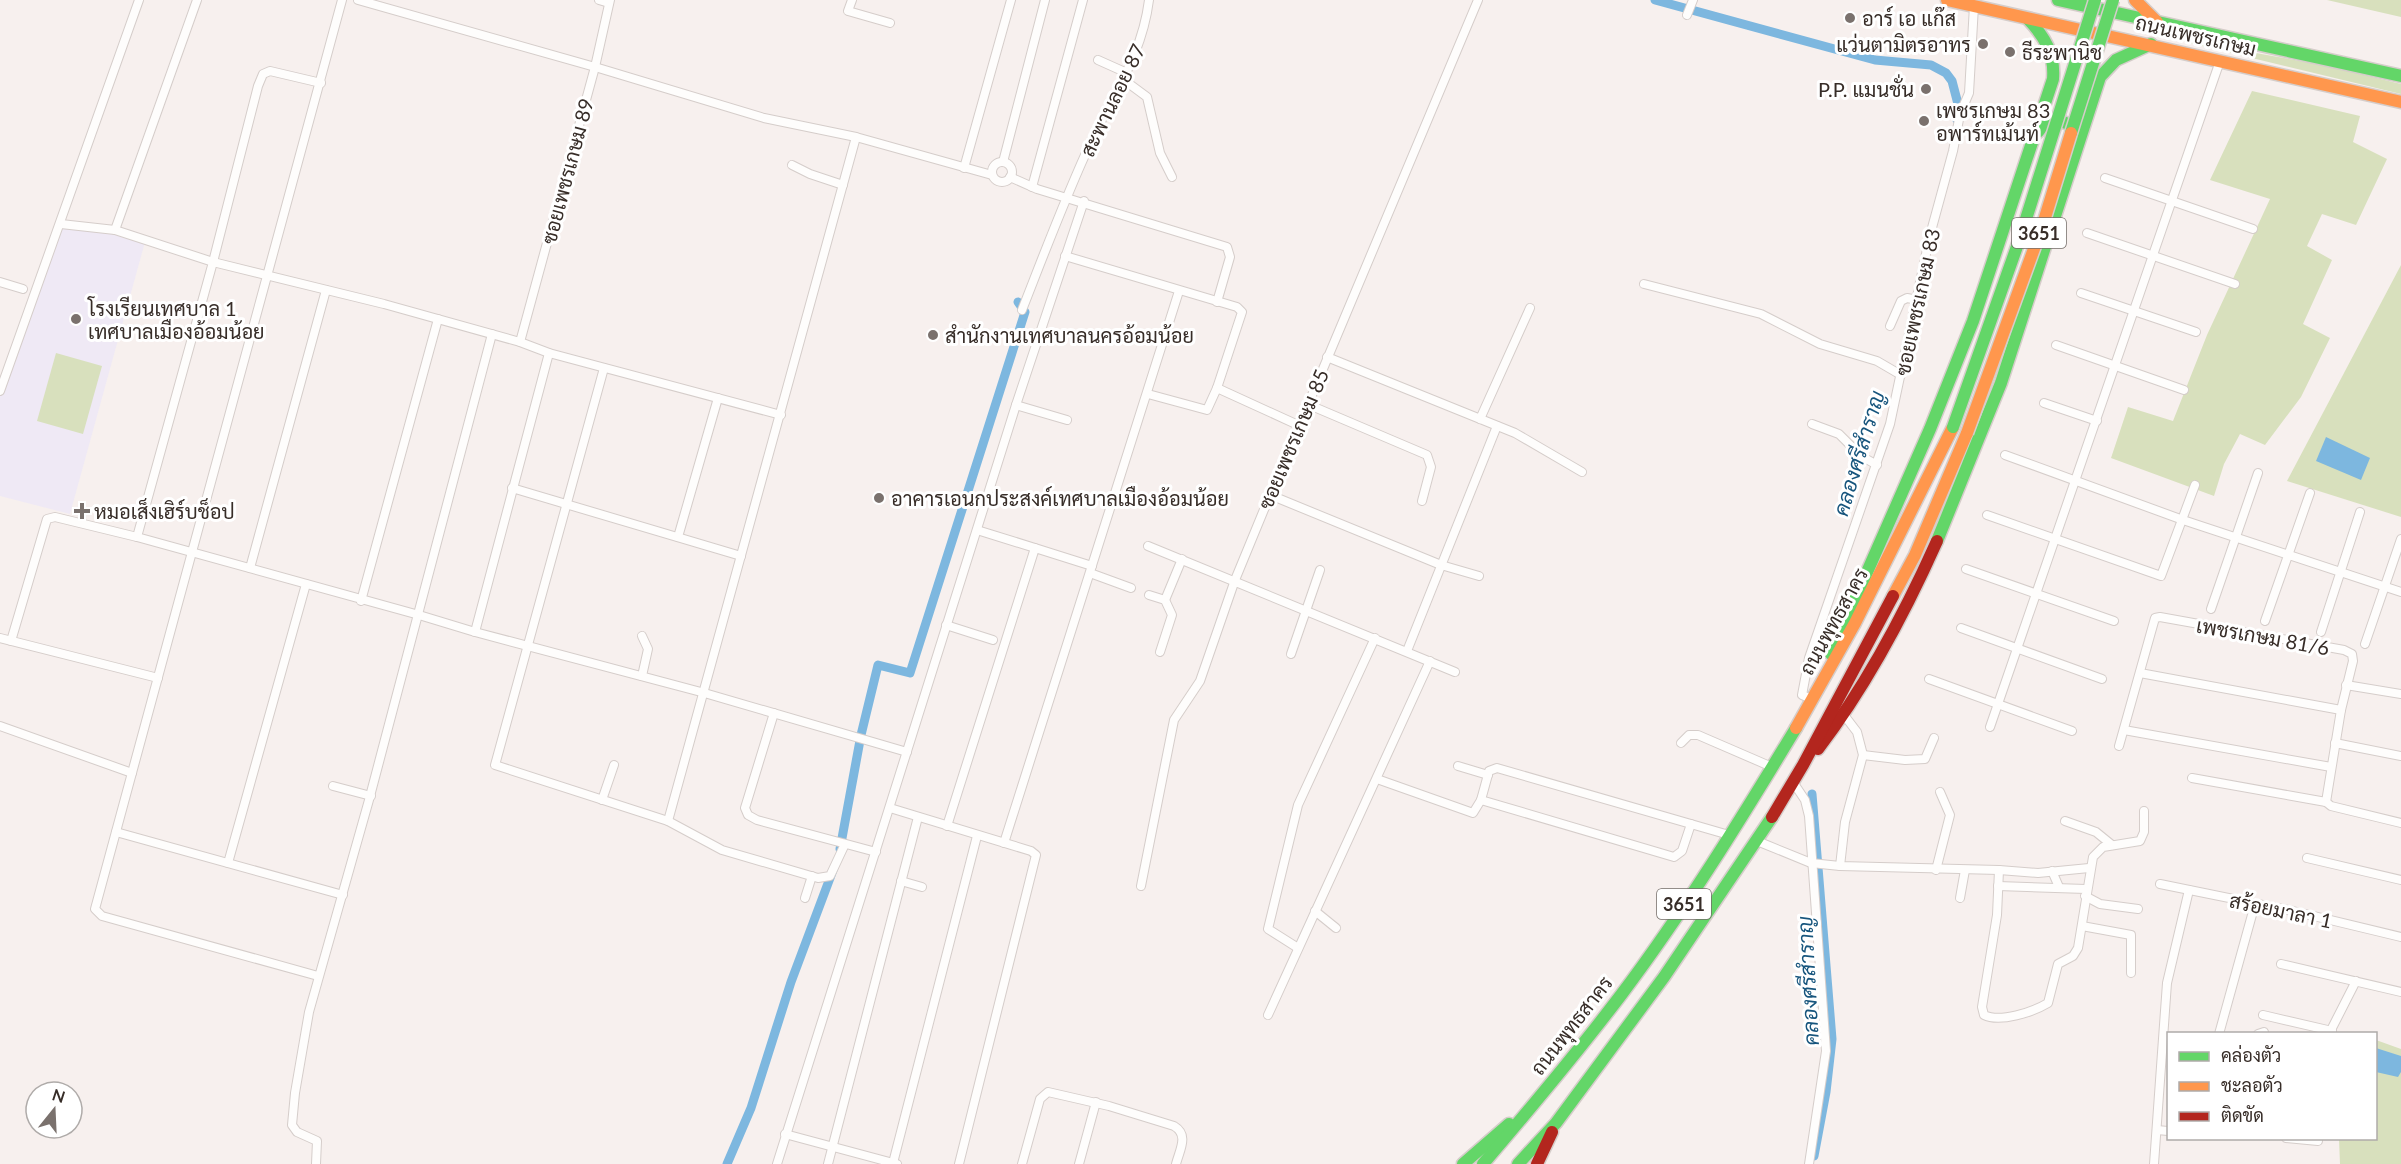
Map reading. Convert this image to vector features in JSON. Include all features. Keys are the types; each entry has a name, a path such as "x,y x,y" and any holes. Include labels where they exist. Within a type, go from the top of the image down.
{"main road":[{"name":"ถนนเพชรเกษม","path":"1947,0 2401,102"},
{"name":"ถนนเพชรเกษม","path":"2058,0 2401,76"},
{"name":"ถนนพุทธสาคร","path":"1483,1164 1629,982 1729,835 1867,603 1953,427 2028,216 2095,0"},
{"name":"ถนนพุทธสาคร","path":"1518,1164 1556,1123 1664,977 1757,841 1803,765 1915,555 1967,433 2008,325 2113,0"},
{"path":"2134,0 2159,24"},
{"path":"1810,696 1930,429 1973,321 2034,138 2055,67 2054,55 2047,41 2028,19"},
{"path":"1803,765 1844,715 1907,606 1953,506 2028,307 2105,69 2122,56 2151,44"},
{"path":"2034,138 2049,121 2062,120 2075,130 2076,154"},
{"path":"1463,1164 1535,1102"},
{"path":"1474,1164 1535,1102"},
{"path":"1528,1164 1556,1123"},
{"path":"1537,1164 1556,1123"}],"street":[{"path":"0,391 139,0"},
{"path":"115,230 197,0"},
{"path":"318,976 97,913 96,909 342,0"},
{"path":"358,0 595,67 764,118 856,137 992,175 1000,181 1010,177 1032,187 1084,201 1227,247 1230,257 1217,302"},
{"path":"599,0 609,2"},
{"path":"852,0 848,11 890,23"},
{"path":"964,168 1011,0"},
{"path":"1003,162 1045,0"},
{"path":"1032,187 1083,0"},
{"name":"สะพานลอย 87","path":"1022,310 1066,196 1144,35 1149,0"},
{"name":"ซอยเพชรเกษม 85","path":"1141,886 1174,720 1200,681 1235,580 1298,425 1478,0"},
{"path":"1688,15 1693,0"},
{"name":"ซอยเพชรเกษม 89","path":"520,342 595,67 609,2"},
{"name":"ซอยเพชรเกษม 83","path":"1810,696 1809,658 1877,465 1901,375 1930,235 1953,152 1960,114 1969,93 1974,6"},
{"path":"1098,60 1126,76 1147,97 1160,153 1172,177"},
{"path":"1990,727 2220,61"},
{"path":"137,537 262,74 270,71 321,83"},
{"path":"668,821 701,692 781,415 856,137"},
{"path":"992,175 995,164 1003,162"},
{"path":"1003,162 1011,168 1010,177"},
{"path":"792,165 810,174 843,185"},
{"path":"2105,178 2253,229"},
{"path":"777,1164 1016,405 1084,201"},
{"path":"61,224 115,230 213,262 438,319 520,342 549,353 781,415"},
{"path":"2087,233 2235,284"},
{"path":"1065,256 1237,307 1242,312 1209,407 1204,410 1148,394"},
{"path":"0,282 23,290"},
{"path":"1644,284 1761,314 1821,344 1877,361 1901,375"},
{"path":"250,568 326,290"},
{"path":"1004,843 1179,291"},
{"path":"2081,293 2196,332"},
{"path":"1890,326 1901,301 1907,298 1918,300"},
{"path":"1480,419 1530,308"},
{"path":"361,601 438,319"},
{"path":"316,1164 317,1141 297,1132 292,1125 302,1049 318,976 371,796 492,334"},
{"path":"2056,345 2184,390"},
{"path":"474,632 549,353"},
{"path":"1328,357 1497,426 1582,472"},
{"path":"604,368 495,765 668,821 722,850 824,879 830,876 845,844"},
{"path":"1217,388 1298,425"},
{"path":"678,537 718,398"},
{"path":"2044,403 2097,421"},
{"path":"1307,404 1427,455 1431,466 1422,501"},
{"path":"1016,405 1067,420"},
{"path":"1812,424 1839,434 1861,456 1877,465"},
{"path":"1407,651 1497,426"},
{"path":"2005,455 2183,520 2340,574 2401,592"},
{"path":"2211,609 2258,473"},
{"path":"1987,515 2161,576 2195,486"},
{"path":"512,488 741,556"},
{"path":"2265,621 2310,494"},
{"path":"1270,495 1441,565 1479,576"},
{"path":"2321,632 2360,512"},
{"path":"12,641 48,519 55,518 137,537 250,568 361,601 701,692 907,752"},
{"path":"977,530 1091,569 1131,588"},
{"path":"2365,644 2401,539"},
{"path":"1148,546 1455,672"},
{"path":"947,826 1035,548"},
{"path":"1160,652 1172,615 1165,600 1182,559"},
{"path":"1966,569 2114,621"},
{"path":"1291,654 1320,570"},
{"path":"228,863 306,584"},
{"path":"1149,595 1165,600"},
{"name":"เพชรเกษม 81/6","path":"2119,746 2153,621 2160,617 2344,650 2352,654 2353,661 2341,710 2326,802"},
{"path":"946,625 993,640"},
{"path":"1961,628 2102,679"},
{"path":"642,636 648,649 642,676"},
{"path":"0,638 158,678"},
{"path":"1298,948 1268,929 1273,903 1298,805 1375,638"},
{"path":"1268,1015 1430,661"},
{"path":"2140,673 2341,710"},
{"path":"1929,679 2072,731"},
{"path":"2346,685 2401,694"},
{"path":"774,713 745,808 748,815 757,820 876,852"},
{"path":"1840,866 1845,822 1863,755 1857,732 1844,715"},
{"path":"0,726 132,773"},
{"path":"2124,730 2331,767"},
{"path":"1681,743 1689,735 1698,735 1772,766"},
{"path":"1863,755 1905,760 1925,759 1934,738"},
{"path":"2336,743 2401,756"},
{"path":"602,800 614,765"},
{"path":"1458,766 1488,775"},
{"path":"1377,778 1470,813 1475,811 1481,800 1491,769 1497,768 1729,835"},
{"path":"2193,778 2326,802 2331,806 2401,823"},
{"path":"1793,782 1807,808 1826,1024 1826,1051 1809,1164"},
{"path":"333,786 371,796"},
{"path":"1936,870 1950,815 1940,792"},
{"path":"1481,800 1674,857 1682,851 1691,824"},
{"path":"890,808 1033,852 1036,859 959,1164"},
{"path":"1999,870 1997,915 1982,1007 1987,1017 2030,1011 2048,1003 2058,964 2076,954 2090,868 2098,849 2140,842 2144,832 2144,811"},
{"path":"828,1164 918,817"},
{"path":"2065,821 2096,832 2112,845"},
{"path":"116,832 343,895"},
{"path":"785,1134 895,1163 977,836"},
{"path":"1757,841 1812,863 1840,866 1999,870 2025,873 2090,868"},
{"path":"2307,858 2401,880"},
{"path":"1960,898 1965,870"},
{"path":"2052,871 2059,887"},
{"path":"805,897 812,876"},
{"path":"901,881 922,887"},
{"name":"สร้อยมาลา 1","path":"2160,884 2401,937"},
{"path":"1998,886 2059,887 2085,893 2100,904 2138,909"},
{"path":"2154,1164 2165,1055 2167,983 2189,890"},
{"path":"2220,1032 2255,904"},
{"path":"1315,911 1336,928"},
{"path":"2082,926 2131,935 2131,973"},
{"path":"2281,964 2401,992"},
{"path":"2263,1015 2331,1032 2356,981"},
{"path":"1022,1164 1043,1094 1048,1092 1096,1102 1181,1131 1184,1136 1176,1164"},
{"path":"1078,1164 1096,1102"},
{"path":"2157,1130 2167,1131"},
{"path":"2307,1140 2318,1141"}],"shaded area":[{"name":"โรงเรียนเทศบาล 1 เทศบาลเมืองอ้อมน้อย","path":"63,219 145,242 70,514 0,496 0,395"}],"green space":[{"path":"2327,0 2401,0 2401,17"},
{"path":"2161,36 2323,65 2401,84 2401,94"},
{"path":"2252,91 2360,116 2353,142 2387,159 2356,225 2322,214 2307,246 2332,260 2303,324 2330,338 2301,397 2265,445 2240,434 2224,464 2214,496 2111,458 2128,407 2173,421 2207,335 2270,199 2210,180"},
{"path":"2401,265 2401,517 2287,481"},
{"path":"56,353 102,366 83,434 37,421"},
{"path":"2377,1040 2401,1049 2401,1164 2340,1164 2339,1140 2377,1140"}],"water":[{"path":"2326,437 2370,458 2361,480 2316,461"},
{"path":"2377,1048 2401,1056 2401,1072 2398,1077 2377,1072"}],"waterway":[{"path":"1655,0 1875,60 1931,65 1946,73 1952,81 1958,104 1957,120"},
{"path":"840,849 861,735 878,665 910,673 1025,312 1018,302"},
{"name":"คลองศรีสำราญ","path":"1812,794 1832,1039 1826,1092 1814,1156"},
{"path":"727,1164 751,1108 791,982 833,870"}],"traffic: fast":[{"path":"2058,0 2401,76"},
{"path":"1953,427 2020,238 2095,0"},
{"path":"2071,133 2113,0"},
{"path":"1831,654 1930,429 1973,321 2053,79 2048,46 2028,19"},
{"path":"1937,541 2001,383 2100,77 2116,60 2151,44"},
{"path":"2038,132 2044,124 2055,119 2071,125 2076,135"},
{"path":"1483,1164 1536,1102 1645,963 1712,864 1796,728"},
{"path":"1518,1164 1556,1123 1664,977 1772,817"},
{"path":"1463,1164 1509,1124"}],"traffic: slow":[{"path":"1947,0 2401,102"},
{"path":"2135,0 2157,22"},
{"path":"1967,433 2043,224 2071,133"},
{"path":"1796,728 1855,623 1953,427"},
{"path":"1893,596 1915,555 1967,433"}],"traffic: jam":[{"path":"1818,749 1853,700 1884,649 1937,541"},
{"path":"1772,817 1803,765 1893,596"},
{"path":"1537,1164 1552,1132"}],"place":[{"name":"อาร์ เอ แก๊ส","path":"1850,18"},
{"name":"แว่นตามิตรอาทร","path":"1983,44"},
{"name":"ธีระพานิช","path":"2010,52"},
{"name":"P.P. แมนชั่น","path":"1926,89"},
{"name":"เพชรเกษม 83 อพาร์ทเม้นท์","path":"1924,121"},
{"name":"โรงเรียนเทศบาล 1 เทศบาลเมืองอ้อมน้อย","path":"76,319"},
{"name":"สำนักงานเทศบาลนครอ้อมน้อย","path":"933,335"},
{"name":"อาคารเอนกประสงค์เทศบาลเมืองอ้อมน้อย","path":"879,498"},
{"name":"หมอเส็งเฮิร์บช็อป","path":"82,511"}]}
